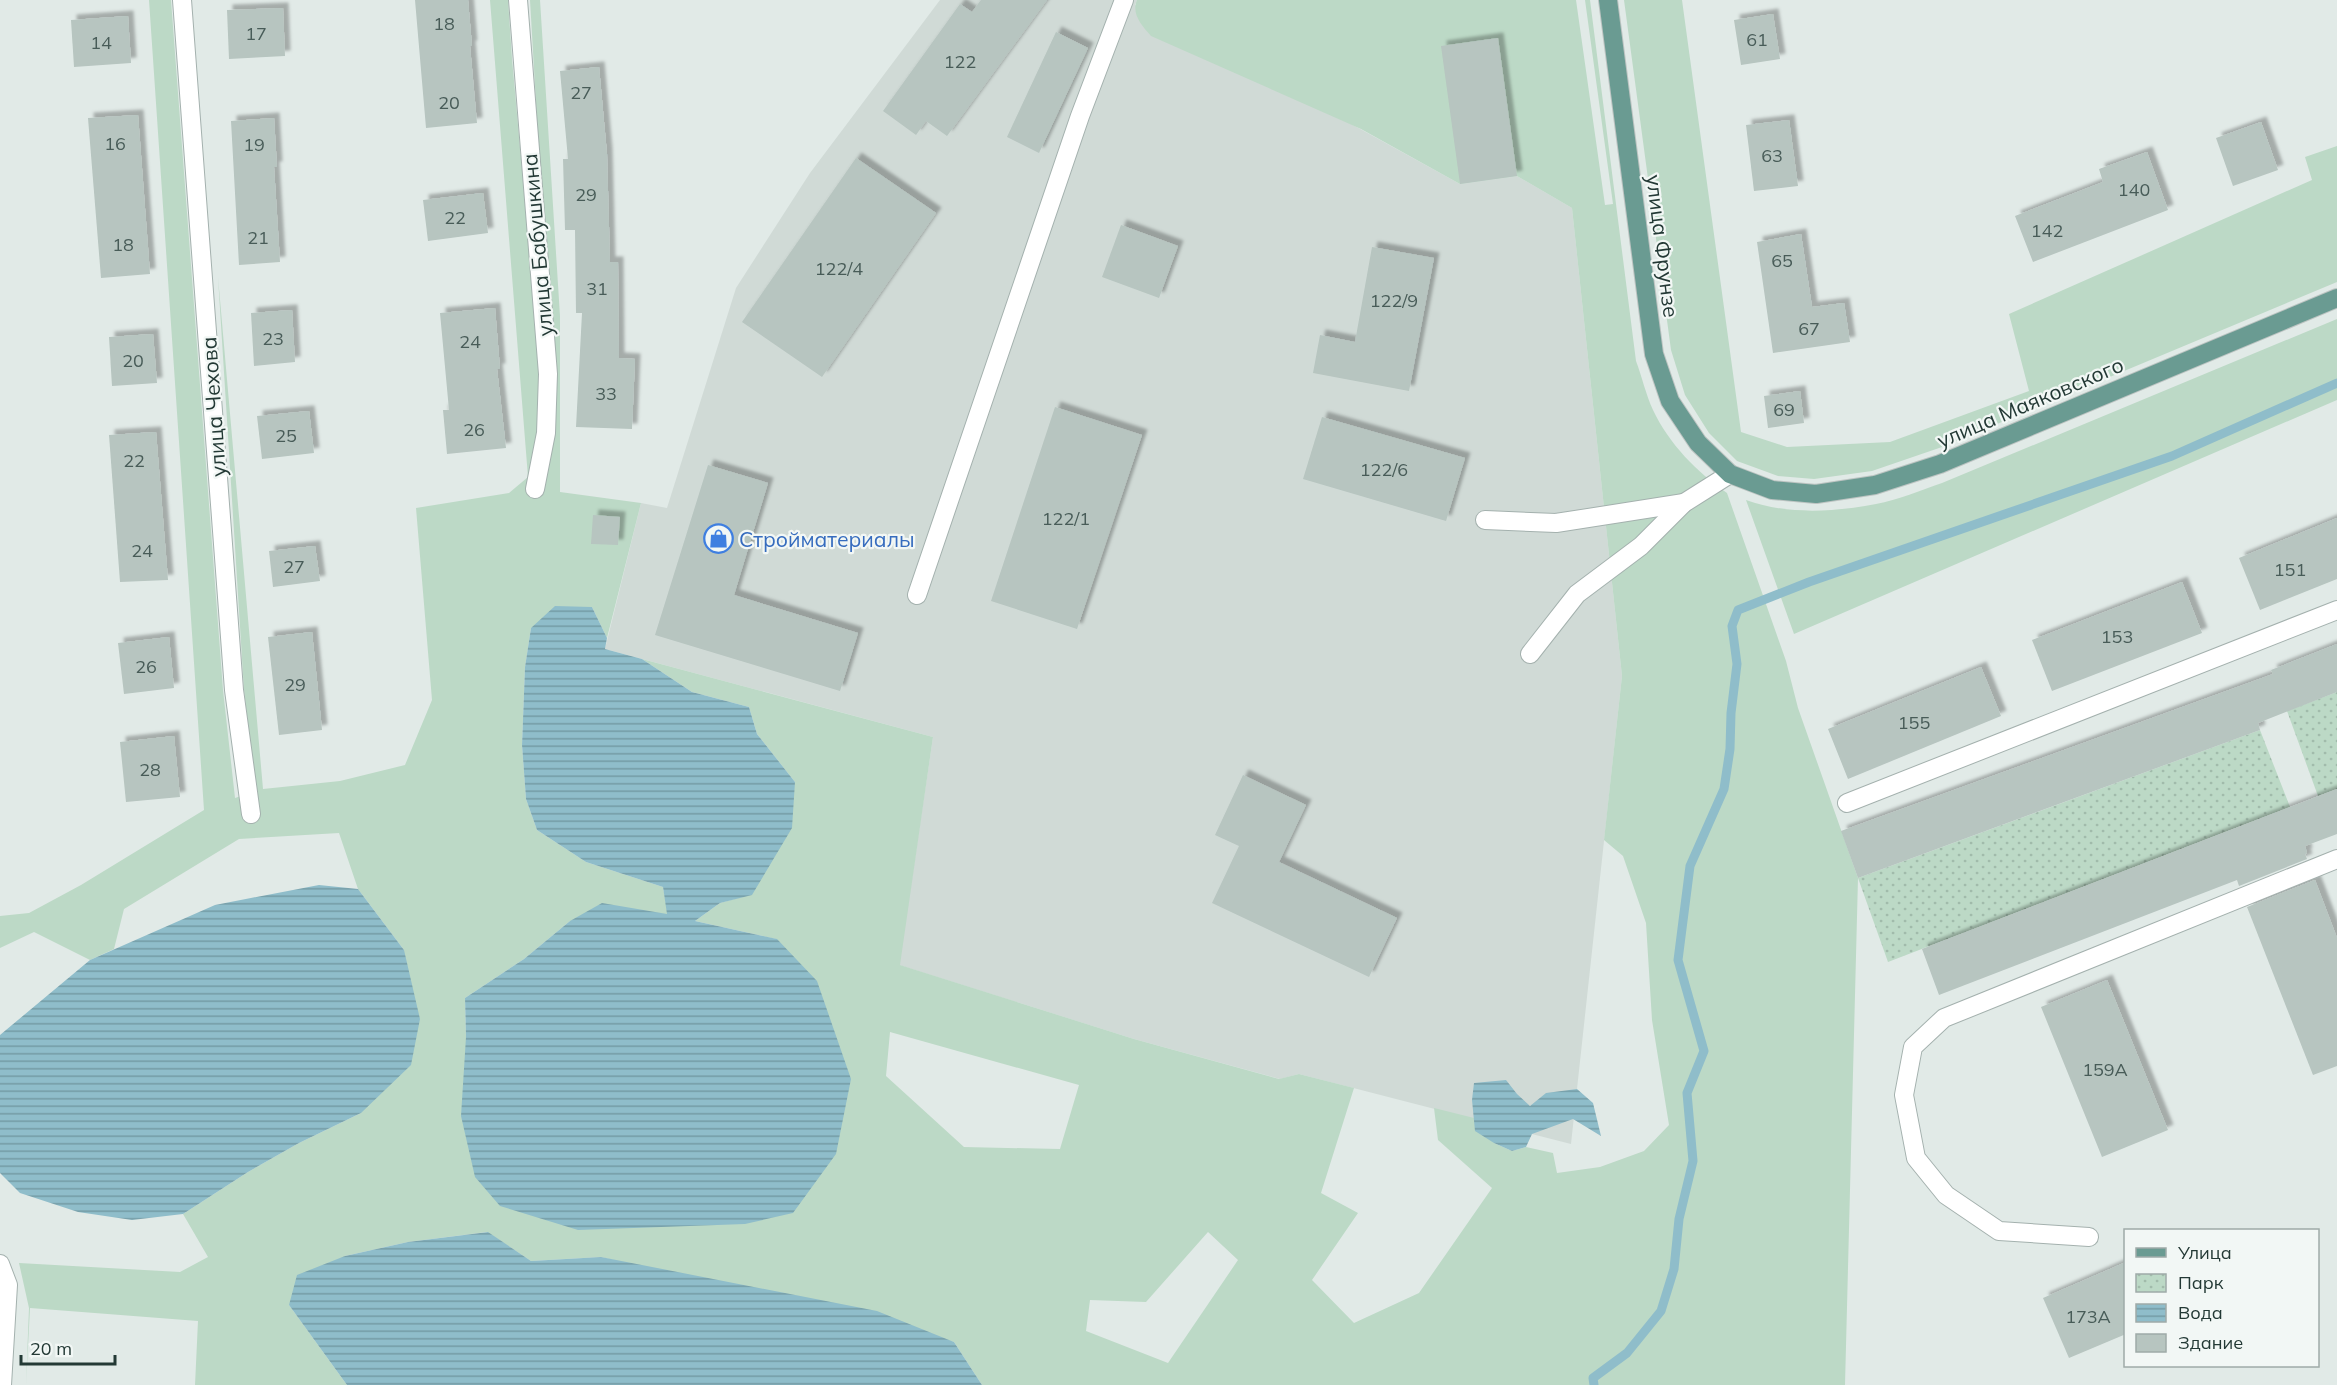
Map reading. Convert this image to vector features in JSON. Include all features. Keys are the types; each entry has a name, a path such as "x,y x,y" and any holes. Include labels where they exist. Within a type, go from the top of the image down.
{"main road":[{"name":"улица Фрунзе","path":"1608,0 1654,354 1670,401 1698,443 1730,474"},
{"name":"улица Маяковского","path":"1730,474 1772,490 1816,494 1875,485 1940,464 2337,298"}],"street":[{"name":"улица Чехова","path":"182,0 234,690 251,814"},
{"name":"улица Бабушкина","path":"518,0 548,374 546,434 535,489"},
{"path":"917,595 1080,116 1124,0"},
{"path":"1530,654 1577,594 1641,546 1684,504 1730,474"},
{"path":"1485,520 1556,523 1684,504"},
{"path":"1847,803 2337,609"},
{"path":"2089,1237 1999,1231 1947,1195 1916,1158 1904,1095 1913,1047 1944,1018 2337,859"},
{"path":"0,1264 8,1285 2,1385"}],"shaded area":[{"path":"940,0 1137,0 1135,5 1460,184 1517,176 1572,208 1622,676 1571,1144 1299,1074 1280,1079 1134,1039 899,965 933,737 605,649 641,503 667,508 736,288 810,173"}],"green space":[{"path":"149,0 171,0 223,690 235,798 256,791 244,690 218,277 263,789 340,781 405,765 432,700 416,508 509,493 528,477 490,0 508,0 540,368 552,377 530,0 540,0 560,316 560,492 641,503 607,638 592,607 531,628 525,667 522,745 526,799 537,830 586,862 663,887 668,915 570,921 524,959 465,998 466,1037 776,939 695,921 720,903 752,894 795,782 757,734 749,707 692,692 642,659 933,737 900,965 1134,1039 1279,1079 1299,1074 1354,1088 1321,1193 1358,1213 1312,1280 1354,1323 1419,1293 1492,1188 1438,1140 1434,1108 1474,1118 1494,1143 1512,1151 1526,1147 1553,1153 1557,1173 1600,1167 1644,1151 1669,1125 1652,1020 1646,923 1623,856 1604,840 1622,676 1572,208 1517,176 1460,184 1361,129 1151,36 1138,20 1135,10 1137,0 1576,0 1605,205 1613,204 1585,0 1590,0 1636,361 1651,404 1667,434 1705,476 1727,493 1786,661 1798,708 1858,878 1845,1385 982,1385 954,1342 601,1257 531,1261 487,1232 408,1242 345,1256 289,1305 347,1385 195,1385 198,1321 30,1308 26,1385 29,1308 19,1263 180,1272 208,1257 183,1214 248,1172 299,1143 361,1113 404,950 358,889 339,833 239,839 124,909 114,949 90,960 34,932 0,948 0,916 29,913 81,885 204,810","holes":["890,1032 1079,1085 1060,1149 964,1147 886,1076","1208,1232 1238,1260 1168,1363 1086,1331 1090,1300 1146,1302"]},
{"path":"1624,0 1682,0 1741,432 1787,447 1890,442 2029,391 2009,314 2312,180 2305,157 2337,146 2337,282 1942,447 1872,471 1814,479 1778,476 1737,461 1709,433 1685,395 1671,350"},
{"path":"2337,319 2337,400 1794,634 1746,500 1778,508 1811,511 1844,509 1893,500 1942,483"},
{"path":"2337,692 2337,789 2318,796 2287,711"},
{"path":"2260,730 2290,807 1888,962 1858,878"}],"water":[{"path":"555,606 592,607 607,638 605,649 642,659 692,692 749,707 757,734 795,782 792,828 752,895 720,903 695,921 777,939 817,981 851,1079 836,1154 793,1213 745,1224 578,1230 500,1206 475,1177 461,1116 466,1037 465,998 524,959 570,921 602,903 667,914 663,887 586,862 537,830 526,799 522,745 525,667 531,628"},
{"path":"319,885 358,889 404,950 420,1019 411,1065 361,1113 299,1143 248,1172 183,1214 132,1220 78,1212 20,1193 0,1173 0,1035 90,960 215,905"},
{"path":"1506,1080 1530,1106 1546,1093 1577,1089 1593,1103 1601,1136 1573,1119 1532,1134 1526,1147 1512,1151 1494,1143 1475,1131 1472,1100 1474,1083"},
{"path":"488,1232 531,1261 601,1257 877,1311 954,1342 982,1385 347,1385 289,1305 297,1275 345,1256 408,1242"}],"building":[{"path":"415,0 468,0 477,123 426,128"},
{"path":"981,0 1047,0 947,136 926,121 916,135 883,111 960,4 972,12"},
{"path":"283,8 285,56 229,59 227,10"},
{"path":"1773,14 1780,59 1741,65 1734,20"},
{"path":"128,16 131,63 74,67 71,20"},
{"path":"1056,32 1088,48 1039,153 1007,137"},
{"path":"1498,38 1517,176 1460,184 1441,46"},
{"path":"599,67 607,154 610,262 618,262 619,358 635,359 632,429 576,427 582,313 576,313 575,230 565,230 563,159 568,159 560,71"},
{"path":"138,115 150,274 101,278 88,118"},
{"path":"274,118 277,167 274,167 280,262 239,265 231,121"},
{"path":"1789,120 1798,186 1754,191 1746,125"},
{"path":"2261,122 2278,170 2233,186 2216,138"},
{"path":"2147,152 2168,210 2033,262 2015,216 2103,182 2099,169"},
{"path":"856,158 936,213 822,377 742,322"},
{"path":"483,193 488,233 428,241 423,200"},
{"path":"1121,225 1178,246 1159,298 1102,277"},
{"path":"1801,234 1812,307 1844,303 1850,342 1773,353 1757,242"},
{"path":"1372,247 1434,258 1409,391 1313,373 1320,335 1355,342"},
{"path":"495,308 500,369 497,369 506,448 447,454 443,410 449,410 440,313"},
{"path":"292,310 295,362 254,366 251,313"},
{"path":"153,334 157,383 112,386 109,337"},
{"path":"1800,391 1804,423 1768,428 1764,396"},
{"path":"1055,407 1142,435 1077,629 991,601"},
{"path":"309,411 314,453 262,459 257,416"},
{"path":"1322,417 1465,458 1446,521 1303,479"},
{"path":"156,432 168,580 120,582 109,435"},
{"name":"Стройматериалы","path":"708,465 768,483 734,595 858,633 840,691 655,635"},
{"path":"593,515 620,517 618,545 591,544"},
{"path":"2337,518 2337,579 2260,610 2239,558"},
{"path":"315,546 320,581 273,587 269,551"},
{"path":"2182,582 2202,633 2052,691 2032,640"},
{"path":"312,632 322,730 279,735 268,637"},
{"path":"169,637 174,688 124,694 118,643"},
{"path":"2337,644 2337,692 2258,723 2260,730 1858,878 1841,831 2273,674 2271,670"},
{"path":"1981,667 2001,716 1848,779 1828,729"},
{"path":"174,736 180,797 126,802 120,742"},
{"path":"1243,775 1306,805 1279,862 1397,918 1369,977 1212,903 1239,846 1215,835"},
{"path":"2337,789 2337,834 2305,846 2307,859 2239,886 2237,880 1939,995 1922,949"},
{"path":"2315,880 2337,938 2337,1066 2313,1075 2247,907"},
{"path":"2107,980 2168,1130 2102,1157 2041,1007"},
{"path":"2124,1263 2124,1335 2069,1358 2043,1298"}],"waterway":[{"path":"1594,1385 1593,1378 1627,1353 1661,1311 1674,1269 1679,1219 1693,1161 1687,1093 1704,1051 1678,960 1690,866 1724,789 1730,749 1731,713 1737,664 1732,626 1738,610 1809,582 2172,456 2337,383"}],"place":[{"name":"Стройматериалы","path":"718,539"}]}
